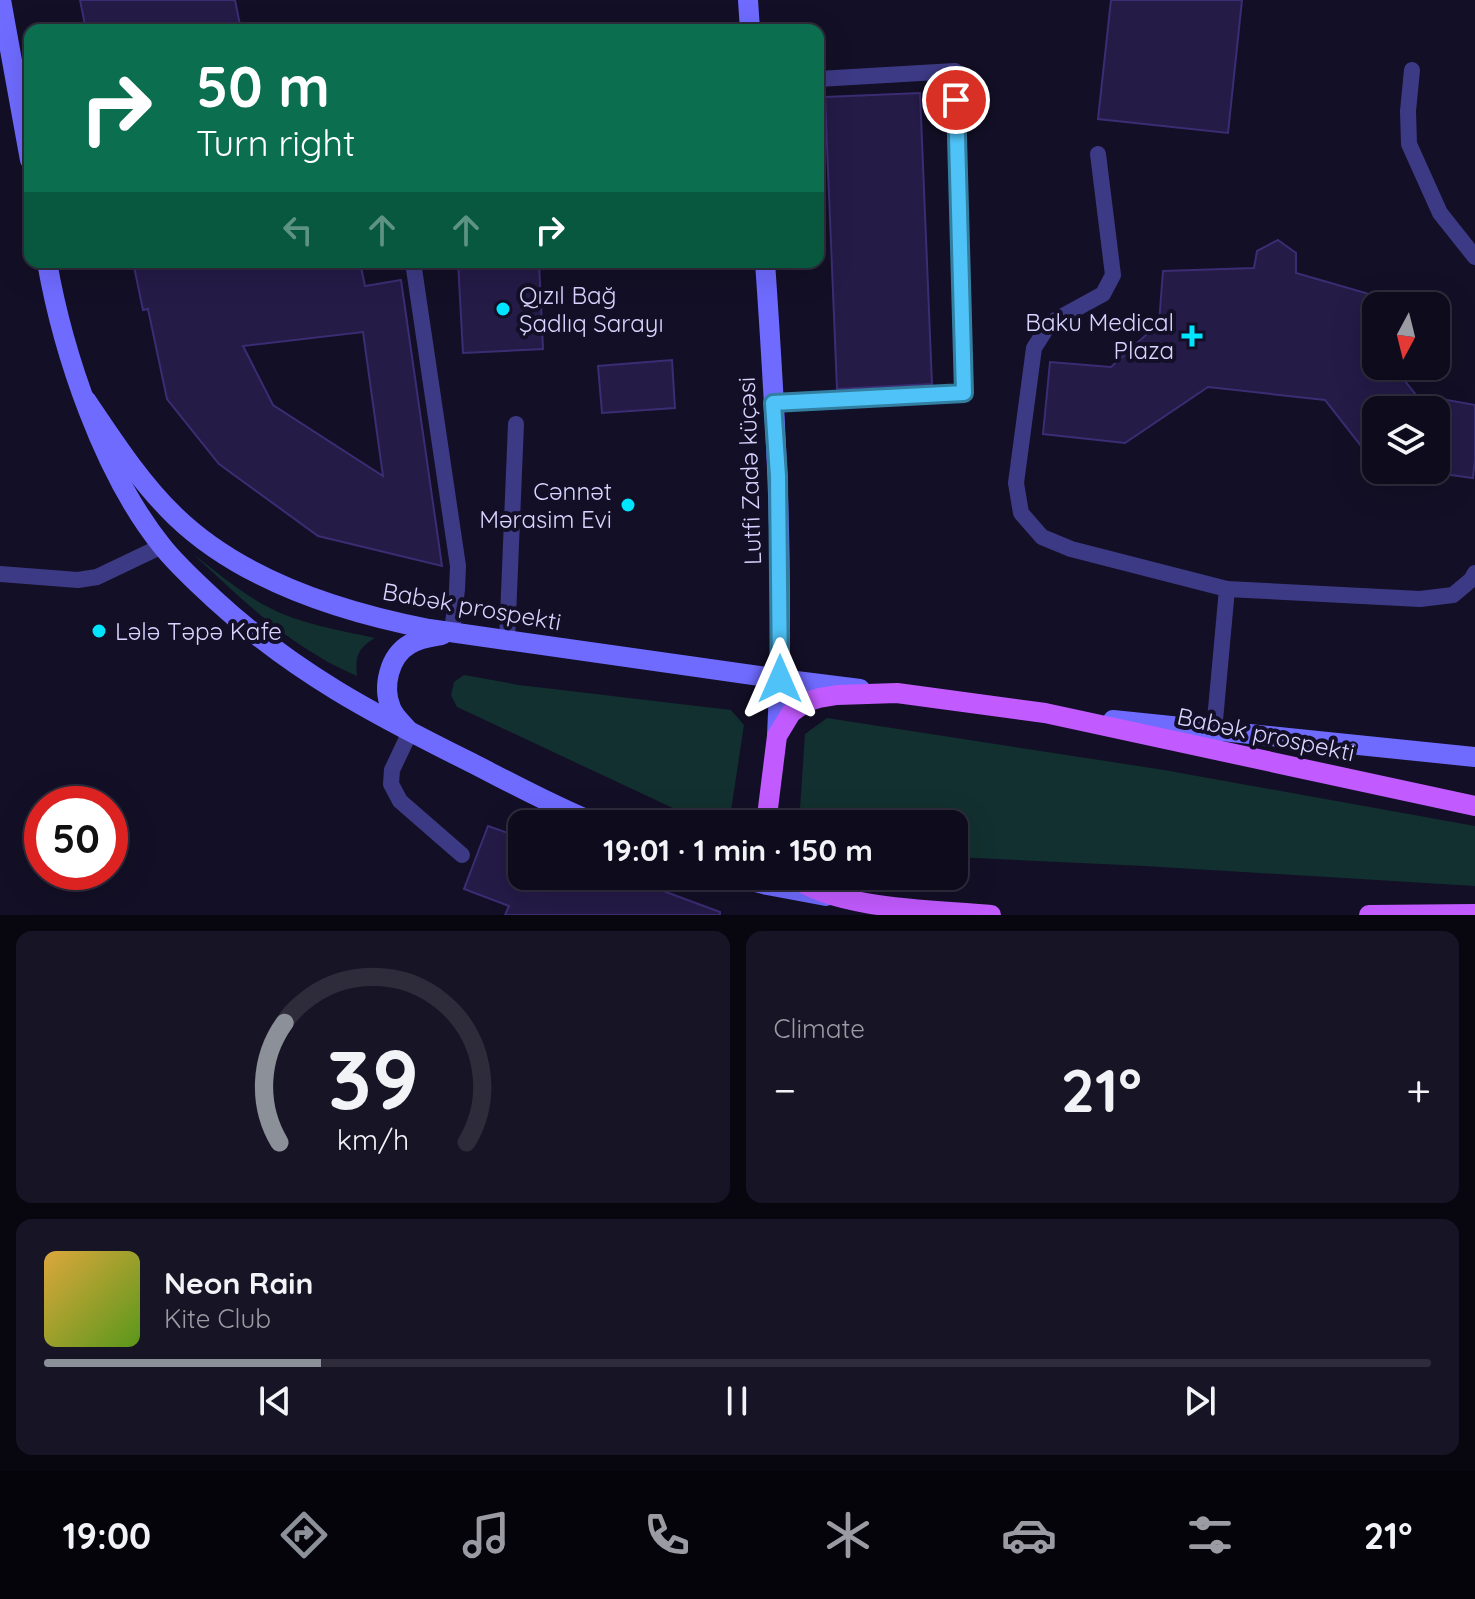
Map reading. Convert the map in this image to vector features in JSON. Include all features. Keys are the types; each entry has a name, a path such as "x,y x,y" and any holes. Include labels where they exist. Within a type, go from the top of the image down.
{"main road":[{"path":"1,0 24,127"},
{"path":"748,0 750,24"},
{"path":"48,268 74,369 106,452 143,519 162,546 192,578 285,658 354,702 569,810"},
{"name":"Lutfi Zadə küçəsi","path":"765,268 778,476 780,679 777,736"},
{"name":"Babək prospekti","path":"86,400 142,479 175,516 208,544 277,583 399,623 507,641 1045,713 1475,757"},
{"path":"410,732 392,710 388,695 391,667 407,645 452,633"},
{"name":"Babək prospekti","path":"777,736 791,713 806,702 837,695 897,693"},
{"name":"Babək prospekti","path":"1045,713 1475,806"},
{"path":"768,810 777,736"},
{"path":"789,890 887,906 991,915"},
{"path":"819,890 850,900"},
{"path":"1369,915 1475,914"}],"lane":[{"path":"1412,70 1409,144 1440,213 1475,257"},
{"path":"773,403 964,393 955,71 824,79"},
{"path":"1098,154 1113,275 1103,294 1050,323 1034,348 1016,483 1021,513 1042,537 1071,549 1227,589 1420,599 1453,595 1475,573"},
{"path":"414,268 458,566 452,633"},
{"path":"507,641 516,424"},
{"path":"0,574 78,580 97,577 162,546"},
{"path":"1214,731 1227,589"},
{"path":"410,732 392,770 391,784 400,801 462,855"}],"green space":[{"path":"192,553 238,588 280,613 375,638 359,653 357,676 284,634"},
{"path":"464,675 519,685 731,710 744,725 731,810 677,810 457,707 451,695 454,682"},
{"path":"827,718 1164,770 1475,826 1475,886 968,858 968,810 800,810 805,734"}],"building":[{"path":"80,0 235,0 240,24 85,24"},
{"path":"1111,0 1242,0 1228,133 1098,119"},
{"path":"920,93 932,384 837,389 825,97"},
{"path":"1278,240 1296,253 1296,273 1362,292 1362,380 1404,380 1417,396 1362,396 1362,447 1325,400 1208,387 1125,443 1043,434 1050,362 1111,367 1159,323 1163,271 1254,268 1257,251"},
{"path":"134,268 361,268 365,286 401,280 442,566 318,536 219,464 167,399 148,309 143,310","holes":["363,332 383,476 273,405 243,346"]},
{"path":"458,268 539,268 543,349 463,353"},
{"path":"672,360 675,408 602,413 598,366"},
{"path":"1450,401 1475,405 1473,478 1450,475"},
{"path":"488,826 508,833 508,890 661,890 720,912 720,915 505,915 509,906 464,889"}],"place":[{"name":"Qızıl Bağ Şadlıq Sarayı","path":"503,309"},
{"name":"Baku Medical Plaza","path":"1192,336"},
{"name":"Cənnət Mərasim Evi","path":"628,505"},
{"name":"Lələ Təpə Kafe","path":"99,631"}],"route":[{"path":"780,679 778,476 773,403 964,393 956,100"}]}
